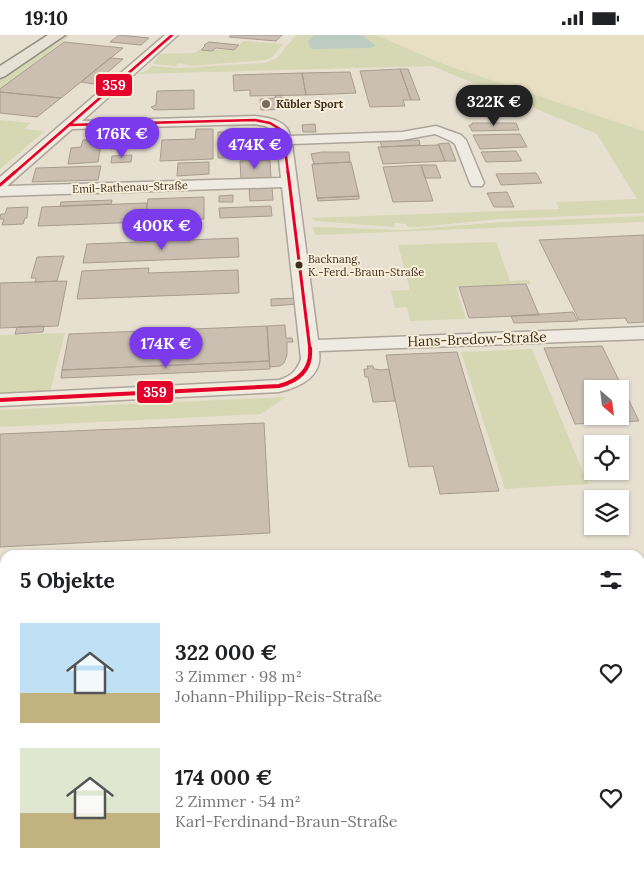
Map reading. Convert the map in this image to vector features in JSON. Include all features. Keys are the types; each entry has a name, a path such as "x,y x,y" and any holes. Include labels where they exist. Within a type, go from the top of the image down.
{"main road":[{"path":"0,63 53,36"},
{"path":"0,73 53,36"}],"street":[{"path":"0,185 172,35"},
{"path":"0,400 279,386 298,380 307,372 310,359 309,346 283,131 271,123 254,120 69,125"},
{"path":"284,140 402,136 436,130 456,138 461,143 477,183"},
{"name":"Emil-Rathenau-Straße","path":"0,191 289,182"},
{"name":"Hans-Bredow-Straße","path":"309,346 644,333"}],"shaded area":[{"path":"314,35 362,35 375,45 369,48 312,49 308,41"},
{"path":"376,35 644,35 644,131 443,64"}],"green space":[{"path":"65,35 71,35 0,89 0,77"},
{"path":"296,35 376,35 443,64 644,131 644,213 499,219 418,227 408,227 406,224 395,223 394,227 316,221 311,218 559,209 556,202 637,199 597,134 432,66 137,74 146,71 152,66 179,68 265,63 277,58"},
{"path":"244,41 283,44 272,57 265,60 191,66 178,63 176,66 153,64 160,54 195,53 199,50 234,50"},
{"path":"0,120 31,123 24,129 45,131 0,169"},
{"path":"644,216 644,222 315,235 313,227 403,230 502,222"},
{"path":"496,242 510,281 529,280 531,284 456,287 466,319 410,321 407,307 395,308 391,291 410,290 398,245"},
{"path":"65,333 50,392 0,394 0,335"},
{"path":"532,349 584,474 584,480 586,480 588,484 505,489 461,352"},
{"path":"286,397 261,414 0,427 0,410"}],"building":[{"path":"119,35 149,38 141,45 110,42"},
{"path":"231,35 282,35 276,41 229,37"},
{"path":"64,42 123,48 61,98 0,92 0,89"},
{"path":"209,42 239,45 234,50 216,48 212,51 201,50"},
{"path":"110,58 123,59 94,84 81,82"},
{"path":"400,69 408,69 420,100 411,100"},
{"path":"400,69 411,100 403,100 405,106 370,107 360,71"},
{"path":"350,72 356,93 306,95 302,73"},
{"path":"302,73 306,95 250,96 250,90 234,91 233,75"},
{"path":"194,90 194,109 154,110 151,107 156,105 157,91"},
{"path":"0,92 61,98 37,117 0,113"},
{"path":"281,95 281,98 290,98 291,109 261,110 260,99 276,98 275,96"},
{"path":"472,123 516,123 519,130 472,131 469,125 472,125"},
{"path":"315,124 316,132 303,132 302,125"},
{"path":"196,129 213,129 213,159 160,161 162,140 195,139"},
{"path":"256,131 258,157 218,158 218,132"},
{"path":"134,133 133,148 111,149 113,134"},
{"path":"520,134 527,147 480,149 473,135"},
{"path":"102,139 98,162 68,164 71,148 81,147 83,140"},
{"path":"419,140 420,145 382,147 380,141"},
{"path":"449,143 456,161 445,161 438,144"},
{"path":"439,145 445,161 383,164 378,147"},
{"path":"516,151 522,161 486,162 481,152"},
{"path":"349,152 350,162 314,164 311,154"},
{"path":"132,155 131,162 111,163 112,156"},
{"path":"270,160 271,179 241,180 240,161"},
{"path":"209,162 209,174 177,176 178,163"},
{"path":"351,162 359,196 317,198 312,164"},
{"path":"421,165 433,201 393,202 383,167"},
{"path":"421,165 436,165 441,178 425,178"},
{"path":"101,166 98,180 32,182 36,168"},
{"path":"536,173 542,183 501,185 496,174"},
{"path":"249,187 272,187 273,200 250,201"},
{"path":"507,192 514,207 494,207 487,193"},
{"path":"233,195 233,202 219,202 219,196"},
{"path":"359,196 359,199 318,201 317,198"},
{"path":"204,197 204,219 145,222 148,199"},
{"path":"112,200 111,204 60,206 61,202"},
{"path":"147,203 145,222 38,226 42,207"},
{"path":"271,206 272,216 220,218 219,208"},
{"path":"28,207 27,218 25,218 23,224 2,225 4,219 0,219 0,217 1,214 5,214 7,208"},
{"path":"644,235 644,322 628,323 625,318 579,320 539,240"},
{"path":"238,238 239,257 83,263 87,244"},
{"path":"64,256 57,281 35,282 36,278 31,278 37,257"},
{"path":"149,268 148,273 238,270 239,293 77,299 82,271"},
{"path":"67,281 58,326 0,328 0,283"},
{"path":"526,284 539,315 469,318 459,287"},
{"path":"297,298 298,304 271,306 271,299"},
{"path":"573,312 578,321 514,323 511,316"},
{"path":"285,325 286,338 292,338 293,342 287,342 287,355 284,363 280,366 270,367 267,326"},
{"path":"44,326 43,332 15,334 17,327"},
{"path":"267,326 269,361 62,370 69,334"},
{"path":"602,346 619,380 584,380 584,424 575,424 544,348"},
{"path":"457,352 499,491 440,494 433,466 409,467 386,355"},
{"path":"269,361 270,369 61,378 62,370"},
{"path":"367,366 373,366 374,369 381,370 389,369 395,401 373,402 368,377 365,377 364,369 368,369"},
{"path":"629,401 639,421 629,421"},
{"path":"264,423 270,533 0,547 0,434"}],"transit line":[{"name":"359","path":"0,185 172,35"},
{"name":"359","path":"0,400 279,386 303,374 311,359 283,131 270,123 255,120 69,125"}],"place":[{"name":"Kübler Sport","path":"266,104"},
{"name":"Backnang, K.-Ferd.-Braun-Straße","path":"299,265"}]}
